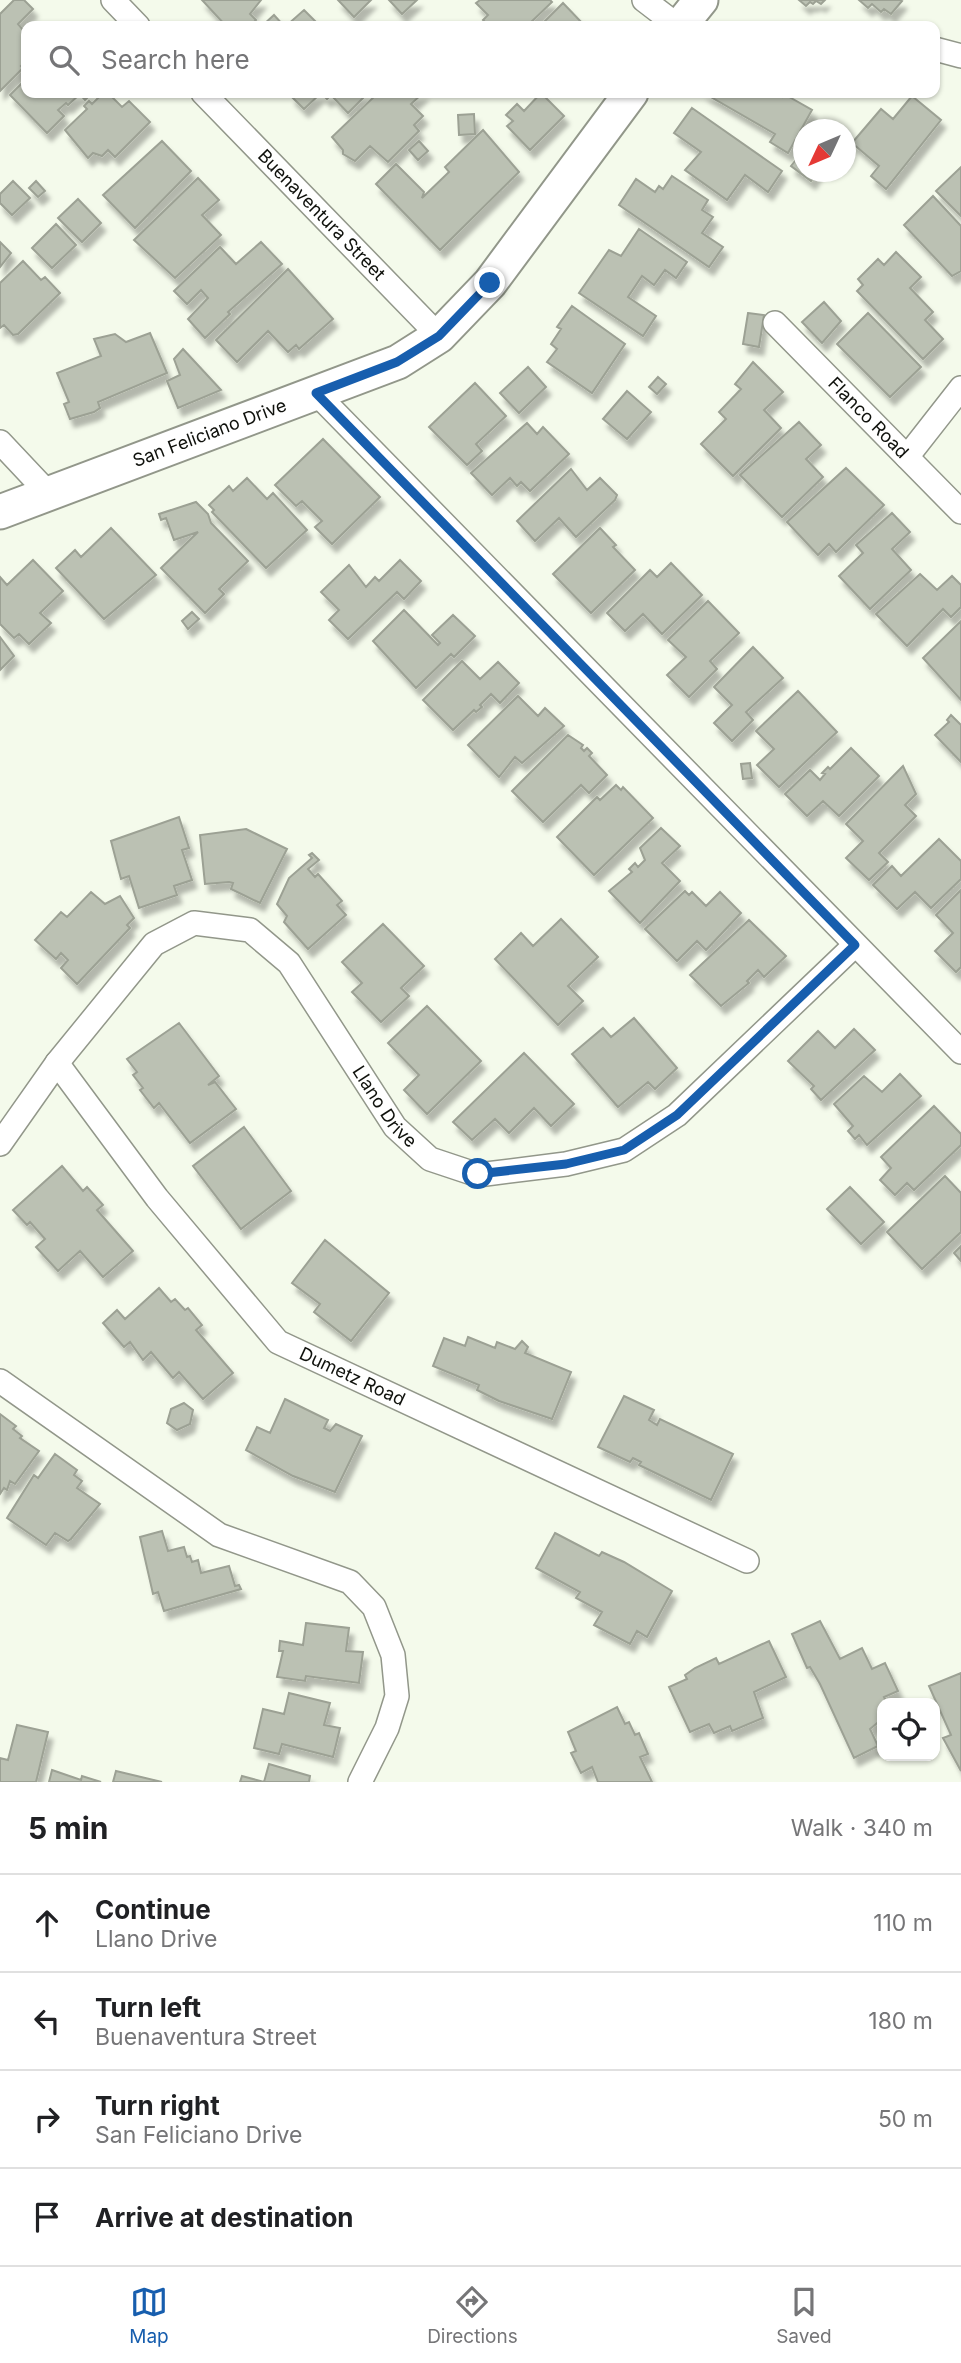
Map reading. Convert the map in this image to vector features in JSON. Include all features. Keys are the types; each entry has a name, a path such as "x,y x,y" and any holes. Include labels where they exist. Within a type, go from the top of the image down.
{"street":[{"path":"113,0 133,21"},
{"path":"644,0 672,21"},
{"path":"683,21 701,0"},
{"path":"940,50 961,56"},
{"name":"Buenaventura Street","path":"208,98 439,336"},
{"name":"San Feliciano Drive","path":"0,512 397,362 439,336 511,257 627,98"},
{"name":"Flanco Road","path":"775,323 961,512"},
{"path":"907,457 961,388"},
{"path":"316,393 961,1052"},
{"path":"0,442 48,495"},
{"name":"Llano Drive","path":"0,1144 57,1063 154,944 194,923 250,930 289,963 395,1127 430,1159 478,1174 566,1164 624,1150 677,1115 855,945"},
{"name":"Dumetz Road","path":"57,1063 158,1198 278,1342 747,1561"},
{"path":"0,1381 219,1535 350,1583 374,1607 393,1655 397,1696 387,1728 360,1782"}],"building":[{"path":"14,0 24,0 33,9 18,24 21,28 21,70 0,91 0,14"},
{"path":"202,0 261,0 250,14 255,21 221,21"},
{"path":"338,0 371,0 354,17"},
{"path":"389,0 417,0 402,14"},
{"path":"480,0 552,2 532,21 484,21 488,15 476,3"},
{"path":"799,0 825,0 821,4 810,2 806,6"},
{"path":"859,0 902,1 891,14 884,9 881,12 872,4 868,8"},
{"path":"563,3 580,21 545,21"},
{"path":"304,10 315,21 292,21"},
{"path":"274,15 279,21 267,21"},
{"path":"21,84 21,98 76,98 58,110 64,116 47,133 10,95"},
{"path":"98,98 113,98 122,107 129,101 150,122 115,157 108,150 102,156 93,153 88,158 65,130 87,109 84,106 89,101 92,104"},
{"path":"293,98 316,98 304,109"},
{"path":"334,98 363,98 348,113"},
{"path":"373,98 418,98 411,104 423,116 414,125 419,131 388,162 370,146 355,161 343,154 343,150 332,137"},
{"path":"536,98 546,98 564,116 530,150 507,126 513,121 506,115 517,104 524,111"},
{"path":"713,98 791,98 812,110 807,119 793,119 793,144 788,153 770,142 775,134"},
{"path":"910,98 914,98 941,120 886,189 871,176 879,166 856,146 856,138 881,109 893,119"},
{"path":"692,108 782,171 768,192 745,175 727,200 685,170 701,152 674,133"},
{"path":"474,114 475,134 459,135 458,115"},
{"path":"483,130 519,172 440,250 376,184 396,164 424,192 422,198 449,172 445,167"},
{"path":"162,141 191,171 135,228 103,195"},
{"path":"419,141 428,151 418,160 409,150"},
{"path":"961,167 961,216 936,191"},
{"path":"672,176 708,200 702,210 713,217 702,233 723,247 709,267 619,205 636,179 655,192 659,186 663,189"},
{"path":"198,178 219,200 202,215 221,235 175,278 134,240"},
{"path":"13,181 30,198 12,215 0,203 0,194"},
{"path":"36,181 45,191 38,197 29,188"},
{"path":"933,196 961,226 961,271 952,276 904,225"},
{"path":"78,199 101,223 82,242 58,218"},
{"path":"56,224 76,245 52,268 32,248"},
{"path":"639,229 687,262 676,278 665,270 654,285 642,276 628,297 656,316 643,336 579,293 609,250 621,256"},
{"path":"0,242 11,253 0,267"},
{"path":"261,242 282,264 228,312 230,314 205,338 188,319 208,298 201,290 187,304 174,291 220,247 236,264"},
{"path":"896,252 921,277 910,288 933,312 925,320 943,339 923,359 857,291 863,285 858,279 878,259 884,265"},
{"path":"23,261 41,280 45,277 60,293 18,334 13,335 4,325 0,328 0,283"},
{"path":"288,269 333,319 299,349 296,345 288,352 268,331 237,362 216,340"},
{"path":"824,302 841,321 822,343 802,322"},
{"path":"572,306 625,344 592,393 547,362 557,349 551,344 561,329 557,327"},
{"path":"748,313 764,315 759,347 743,344"},
{"path":"868,313 921,367 890,397 837,344"},
{"path":"150,333 167,373 98,402 100,408 94,412 70,419 64,404 69,402 57,373 101,356 94,339 115,334 126,342"},
{"path":"183,349 221,390 178,408 167,381 180,375 174,359"},
{"path":"753,362 783,392 764,410 781,428 733,476 701,444 726,419 719,412 741,389 735,384"},
{"path":"528,367 546,387 519,413 500,393"},
{"path":"658,377 666,384 657,394 649,387"},
{"path":"475,383 506,416 476,444 482,451 467,465 429,427"},
{"path":"627,391 651,412 627,439 603,419"},
{"path":"799,422 821,445 806,459 823,477 782,517 740,475"},
{"path":"527,423 537,434 543,427 569,454 530,491 521,482 517,486 510,478 492,495 471,473"},
{"path":"323,439 380,497 332,544 315,527 322,521 302,501 296,506 275,485"},
{"path":"846,468 884,505 836,552 829,544 818,555 787,522"},
{"path":"571,469 587,490 600,478 617,495 615,500 576,537 559,518 535,541 517,521"},
{"path":"247,478 267,499 273,493 307,530 266,568 212,512 214,510 209,505 229,486 233,491"},
{"path":"196,502 208,514 211,523 248,561 219,589 224,594 205,613 161,568 198,532 174,540 166,518 161,520 159,514"},
{"path":"892,513 910,532 892,549 911,570 870,609 839,576 863,553 856,545"},
{"path":"111,528 156,575 104,619 56,568 75,550 81,557"},
{"path":"600,528 616,545 613,547 635,570 591,613 553,574"},
{"path":"33,560 63,591 40,613 51,623 29,644 19,634 14,638 0,624 0,577 7,585"},
{"path":"400,560 421,581 404,599 397,592 348,639 329,620 339,610 321,592 349,565 366,587 375,577 379,581"},
{"path":"671,563 702,595 662,634 643,614 625,631 607,613 650,570 657,577"},
{"path":"920,574 937,590 952,576 961,585 961,607 951,617 943,609 907,646 876,614"},
{"path":"708,601 739,633 710,661 717,669 689,697 667,675 686,657 668,640"},
{"path":"404,610 438,645 440,643 432,635 453,615 475,636 454,657 451,654 416,688 373,641"},
{"path":"192,612 199,619 188,629 182,621"},
{"path":"961,621 961,700 923,658"},
{"path":"0,637 14,656 0,670"},
{"path":"753,647 783,678 746,712 753,720 732,741 714,723 732,705 714,687"},
{"path":"462,661 480,679 498,662 519,683 500,703 491,694 480,705 482,707 476,712 474,710 453,730 423,700"},
{"path":"798,691 837,732 779,787 757,765 774,749 756,731"},
{"path":"518,696 538,716 545,708 564,726 522,763 515,757 499,777 468,745"},
{"path":"951,715 961,725 961,762 935,735 949,722 947,720"},
{"path":"568,735 583,745 581,748 584,751 587,748 592,753 589,756 607,775 589,793 581,785 543,822 512,791"},
{"path":"851,748 879,776 839,816 823,801 807,816 785,794 810,770 820,780 825,774 822,773 828,767 830,769"},
{"path":"750,763 752,778 743,779 741,764"},
{"path":"903,766 916,794 905,805 916,816 879,853 888,862 869,880 846,858 863,841 846,824"},
{"path":"616,785 621,790 623,787 653,818 594,875 557,837 597,797 600,800"},
{"path":"179,817 189,848 182,850 192,880 174,886 177,895 139,908 129,876 121,879 111,841"},
{"path":"661,828 680,846 662,863 680,881 640,923 609,891 632,872 629,869 635,863 638,867 645,860 640,848"},
{"path":"246,829 287,849 260,903 231,889 233,883 205,884 200,835"},
{"path":"939,839 961,861 961,879 931,908 915,892 897,909 873,885 892,866 901,876"},
{"path":"312,853 319,860 308,869 315,877 318,874 342,901 337,905 346,915 308,949 284,922 287,916 277,904 289,878 312,858 309,855"},
{"path":"961,890 961,967 956,972 935,951 953,933 936,915"},
{"path":"685,891 689,895 692,892 706,906 720,892 741,913 706,950 697,941 677,961 645,929"},
{"path":"91,892 105,904 120,896 134,918 127,925 130,928 77,984 61,968 68,960 61,953 56,959 35,940 61,912 67,917"},
{"path":"561,919 598,957 568,986 583,1001 558,1025 495,959 521,933 533,946"},
{"path":"749,920 786,956 764,977 758,970 747,981 749,983 721,1006 690,975"},
{"path":"383,924 424,966 401,988 409,996 381,1022 352,992 362,983 342,962"},
{"path":"427,1006 481,1061 427,1114 404,1090 419,1075 388,1043"},
{"path":"634,1018 677,1068 655,1089 648,1082 618,1107 572,1054 603,1028 611,1037"},
{"path":"179,1023 219,1076 208,1085 215,1082 236,1109 190,1143 159,1103 154,1108 140,1090 143,1088 133,1075 137,1072 127,1059"},
{"path":"854,1029 875,1050 821,1100 811,1089 814,1086 788,1061 818,1031 835,1048"},
{"path":"524,1053 574,1104 551,1126 534,1108 509,1133 495,1119 472,1140 453,1122"},
{"path":"900,1074 921,1096 867,1145 859,1135 855,1139 848,1131 853,1126 834,1104 864,1076 882,1092"},
{"path":"934,1106 961,1134 961,1145 914,1190 907,1183 895,1195 880,1180 891,1168 881,1157"},
{"path":"244,1127 291,1191 241,1229 193,1166"},
{"path":"62,1166 83,1191 87,1187 103,1205 97,1210 133,1251 103,1277 80,1251 58,1271 36,1247 45,1239 30,1222 27,1225 13,1210"},
{"path":"945,1176 961,1193 961,1232 922,1269 887,1232"},
{"path":"850,1187 884,1222 861,1244 827,1209"},
{"path":"325,1240 389,1293 351,1341 314,1312 320,1304 292,1283"},
{"path":"961,1246 961,1261 954,1253"},
{"path":"159,1288 171,1302 175,1299 185,1310 188,1308 202,1325 196,1330 233,1373 203,1399 179,1372 173,1378 151,1352 143,1360 130,1342 124,1347 103,1323 117,1310 125,1319"},
{"path":"468,1337 495,1348 497,1342 515,1349 522,1341 528,1347 525,1353 571,1372 552,1419 499,1401 477,1390 479,1385 433,1366 444,1338 465,1346"},
{"path":"624,1396 654,1410 649,1420 657,1425 660,1419 733,1454 711,1500 639,1465 641,1462 633,1458 630,1462 598,1447"},
{"path":"285,1399 328,1420 324,1428 330,1431 336,1424 362,1436 335,1492 293,1476 246,1450 257,1427 270,1433"},
{"path":"184,1403 193,1410 190,1424 177,1430 167,1423 171,1409"},
{"path":"0,1414 16,1426 13,1429 22,1436 20,1438 39,1451 15,1484 10,1481 7,1490 4,1488 0,1494"},
{"path":"55,1454 77,1470 74,1475 82,1481 77,1488 100,1504 71,1539 68,1541 55,1533 46,1545 7,1518 34,1475 38,1478"},
{"path":"162,1531 168,1551 184,1547 192,1562 198,1560 201,1573 229,1566 235,1586 239,1585 241,1589 164,1611 158,1592 153,1594 140,1537"},
{"path":"555,1533 599,1556 602,1552 624,1562 672,1591 647,1637 637,1631 630,1644 594,1625 602,1612 576,1598 580,1592 536,1568"},
{"path":"820,1621 840,1659 862,1648 872,1669 885,1663 898,1691 884,1698 877,1698 877,1723 870,1729 877,1746 854,1758 820,1684 810,1667 807,1668 792,1634"},
{"path":"306,1623 349,1628 346,1651 363,1652 359,1683 306,1676 305,1681 277,1677 283,1651 279,1651 280,1641 303,1645"},
{"path":"769,1641 786,1677 754,1692 763,1718 732,1731 730,1726 714,1733 709,1724 690,1732 669,1687 687,1679 685,1675 716,1658 719,1664"},
{"path":"961,1673 961,1771 943,1738 951,1735 940,1710 940,1698 934,1698 929,1686"},
{"path":"289,1693 330,1703 324,1725 340,1728 333,1757 282,1744 279,1754 254,1748 263,1709 284,1714"},
{"path":"617,1707 625,1724 629,1722 635,1735 639,1733 648,1754 640,1757 652,1782 598,1782 592,1767 581,1773 571,1753 576,1751 568,1732"},
{"path":"17,1725 48,1732 36,1782 0,1782 0,1758 8,1760"},
{"path":"269,1764 310,1776 309,1782 264,1782"},
{"path":"52,1770 81,1780 82,1776 101,1782 49,1782"},
{"path":"116,1771 162,1782 113,1782"},
{"path":"242,1776 264,1782 240,1782"}],"route":[{"path":"478,1174 566,1164 624,1150 677,1115 855,945 316,393 397,362 439,336 490,283"}]}
